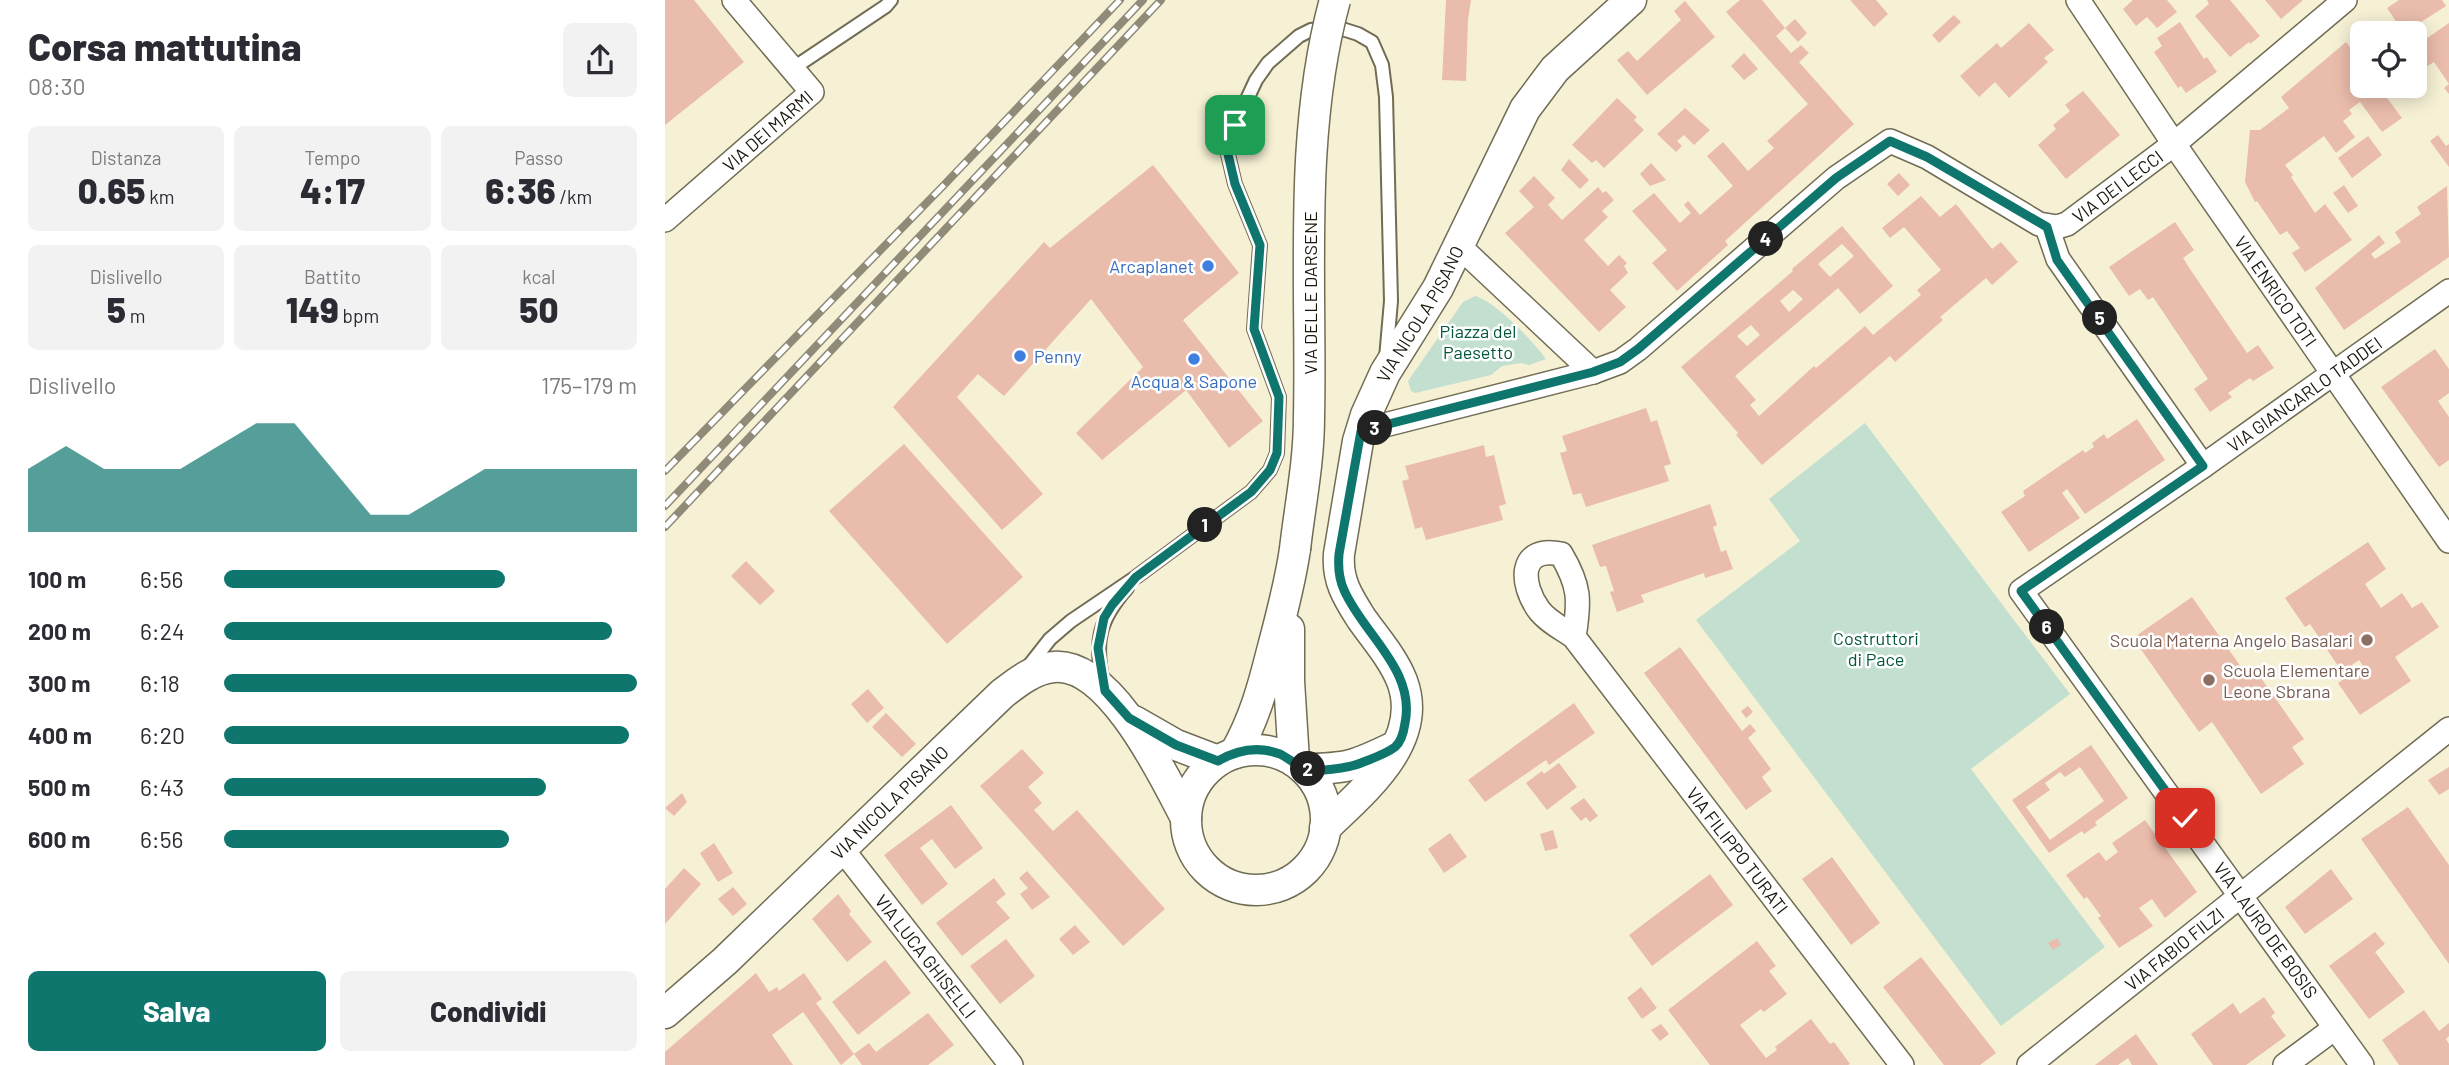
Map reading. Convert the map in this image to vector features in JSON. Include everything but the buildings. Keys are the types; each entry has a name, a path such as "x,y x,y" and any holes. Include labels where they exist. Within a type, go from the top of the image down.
{"street":[{"name":"VIA DEI MARMI","path":"665,220 811,92 734,0"},
{"name":"VIA DELLE DARSENE","path":"1227,757 1255,713 1289,586 1295,549 1310,421 1311,192 1314,130 1318,85 1335,0"},
{"name":"VIA NICOLA PISANO","path":"1325,828 1372,783 1397,746 1404,730 1407,712 1402,681 1345,593 1339,572 1339,554 1361,431 1385,373 1438,288 1525,109 1555,69 1631,0"},
{"name":"VIA ENRICO TOTI","path":"2078,0 2174,144 2449,541"},
{"name":"VIA DEI LECCI","path":"2047,227 2057,227 2077,219 2174,144 2344,0"},
{"path":"1361,431 1593,372 1629,356 1836,178 1890,141 1927,157 2047,227 2057,260 2203,466"},
{"path":"1459,246 1593,372"},
{"name":"VIA GIANCARLO TADDEI","path":"2021,591 2203,466 2449,291"},
{"name":"VIA DELLE DARSENE","path":"1289,586 1289,681 1299,765"},
{"name":"VIA LAURO DE BOSIS","path":"2021,591 2362,1065"},
{"name":"VIA FILIPPO TURATI","path":"1574,637 1902,1065"},
{"name":"VIA NICOLA PISANO","path":"665,1013 725,961 1016,684 1044,669 1055,667 1082,674 1105,691 1129,718 1186,818 1191,846 1206,869 1230,884 1257,890 1284,884 1302,873 1316,857 1325,828 1326,813 1322,797 1299,765"},
{"name":"VIA NICOLA PISANO","path":"1129,718 1176,745 1227,757 1250,750 1266,750 1299,765 1336,769 1359,764 1397,746"},
{"name":"VIA FABIO FILZI","path":"2029,1065 2449,729"},
{"path":"1186,818 1195,785 1205,772 1227,757"},
{"name":"VIA LUCA GHISELLI","path":"842,849 1011,1065"},
{"path":"2285,1065 2335,1028"}],"lane":[{"path":"792,69 891,0"},
{"path":"1016,684 1060,630 1251,492 1270,470 1277,453 1279,397 1254,329 1260,245 1235,184 1227,150 1255,80 1268,63 1299,36 1322,27 1344,29 1365,37 1372,42 1382,65 1386,97 1391,301 1385,373"},
{"path":"1105,691 1098,648 1102,625 1112,605 1136,577"}],"green space":[{"name":"Piazza del Paesetto","path":"1475,296 1503,313 1546,359 1529,365 1521,363 1502,366 1491,375 1415,393 1411,391 1408,381 1463,302"},
{"name":"Costruttori di Pace","path":"1865,423 2070,694 1971,769 2105,947 2001,1026 1696,620 1800,541 1769,499"}],"railway":[{"path":"665,471 1120,0"},
{"path":"665,506 1143,0"},
{"path":"665,527 1161,0"}],"place":[{"name":"Arcaplanet","path":"1208,266"},
{"name":"Penny","path":"1020,356"},
{"name":"Acqua & Sapone","path":"1194,359"},
{"name":"Scuola Materna Angelo Basalari","path":"2367,640"},
{"name":"Scuola Elementare Leone Sbrana","path":"2209,680"}],"route":[{"path":"1235,125 1227,150 1235,184 1260,245 1254,329 1279,397 1277,453 1261,483 1136,577 1104,618 1098,648 1101,676 1105,691 1129,718 1176,745 1218,761 1235,753 1266,750 1280,754 1304,769 1336,769 1359,764 1397,746 1404,730 1407,712 1402,681 1345,593 1339,572 1339,554 1361,431 1593,372 1620,362 1836,178 1890,141 1927,157 2047,227 2057,260 2203,466 2021,591 2185,818"}]}
